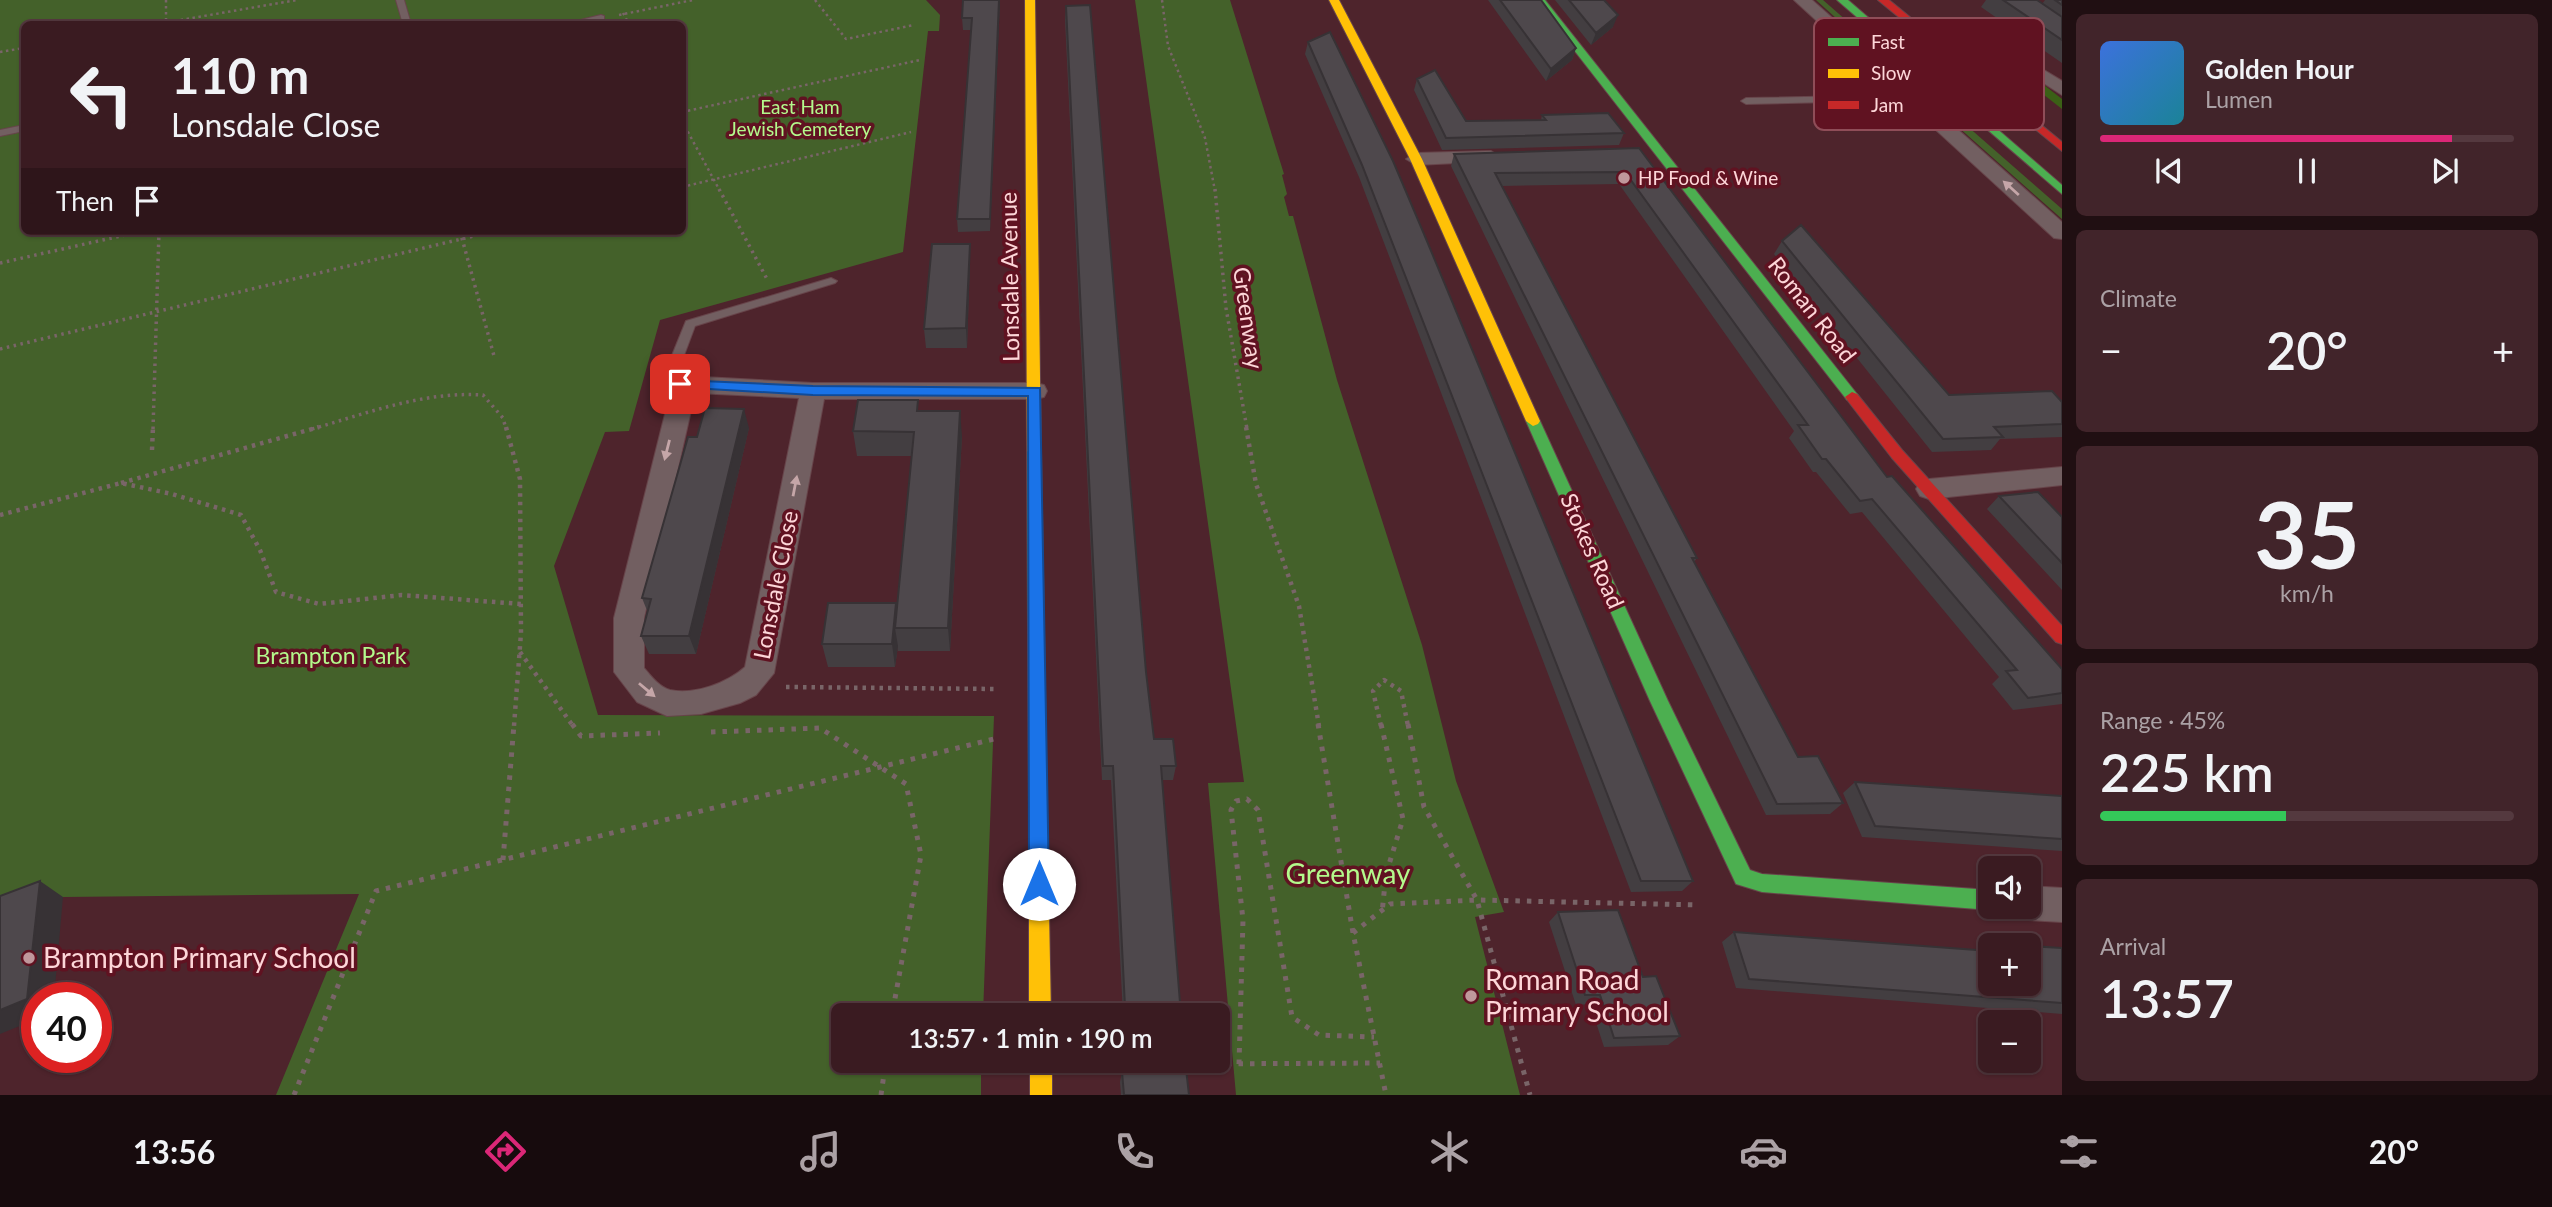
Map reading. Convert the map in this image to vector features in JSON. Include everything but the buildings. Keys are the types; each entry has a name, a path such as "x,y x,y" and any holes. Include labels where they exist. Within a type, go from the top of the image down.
{"main road":[{"name":"Lonsdale Avenue","path":"1030,0 1040,1003"},
{"name":"Stokes Road","path":"1334,0 1416,159 1647,676 1742,877 1762,883 1978,899"},
{"name":"Roman Road","path":"1540,0 1650,152 1897,454 2062,637"},
{"path":"1842,0 1863,18"},
{"path":"1883,0 1905,18"},
{"path":"1992,130 2062,191"},
{"path":"2040,130 2062,148"},
{"path":"1041,1073 1041,1095"}],"street":[{"path":"1802,0 1822,18"},
{"path":"2044,76 2062,90"},
{"path":"1947,130 2062,233"},
{"path":"1416,159 1508,156"},
{"path":"682,384 813,391 1035,391"},
{"name":"Lonsdale Close","path":"682,384 629,618 629,672 648,693 667,703 701,701 745,686 759,673 813,391"},
{"path":"1929,489 2062,475"},
{"path":"2041,904 2062,905"}],"lane":[{"path":"400,0 406,21"},
{"path":"584,21 601,18"},
{"path":"1746,101 1814,100"},
{"path":"0,133 21,129"},
{"path":"682,384 677,358 690,324 831,281"}],"path":[{"path":"166,0 166,21"},
{"path":"182,21 297,0"},
{"path":"601,18 693,0"},
{"path":"815,0 846,39 914,25"},
{"name":"Greenway","path":"1162,0 1168,46 1205,138 1213,174 1226,308 1256,484 1299,606 1353,933 1386,1095"},
{"path":"0,52 21,48"},
{"path":"686,111 920,60"},
{"path":"686,128 769,283"},
{"path":"686,186 911,132"},
{"path":"0,263 125,235"},
{"path":"152,450 159,235"},
{"path":"461,235 494,356"},
{"path":"0,349 478,235"},
{"path":"0,514 121,483 418,399 456,393 482,395 503,418 520,479 521,604 503,860"},
{"path":"121,483 173,494 240,515 260,550 276,592 319,604 402,595 521,604"},
{"path":"1382,913 1386,874 1403,819 1373,691 1384,680 1401,691 1424,807 1477,900 1530,1095"},
{"path":"745,686 1037,690"},
{"path":"294,1095 376,891 1037,729"},
{"path":"879,769 906,784 921,855 894,1003"},
{"path":"1239,1064 1244,965 1243,920 1231,810 1236,801 1247,799 1258,810 1292,1017 1304,1032 1322,1036 1374,1037"},
{"path":"1353,933 1382,913 1390,904 1477,900 1699,905"},
{"path":"1230,1064 1380,1063"},
{"path":"881,1095 884,1073"}],"green space":[{"name":"Brampton Park","path":"0,0 926,0 940,15 939,31 928,31 903,252 660,320 629,431 605,432 554,566 598,715 994,716 983,1003 831,1003 831,1073 981,1073 981,1095 276,1095 359,894 63,897 0,919"},
{"name":"Greenway","path":"1135,0 1230,0 1284,174 1282,175 1287,194 1284,197 1289,216 1293,216 1337,380 1422,645 1456,781 1504,912 1475,917 1520,1095 1236,1095 1230,1003 1228,1003 1208,783 1244,782"},
{"path":"1816,0 1823,0 1844,18 1836,18"},
{"path":"2044,85 2062,99 2062,109 2044,95"},
{"path":"1962,130 1972,130 2062,209 2062,219"}],"traffic: fast":[{"path":"1540,0 1852,397"},
{"path":"1842,0 1863,18"},
{"path":"1992,130 2062,191"},
{"path":"1533,421 1659,701 1743,877 1762,883 1978,899"},
{"path":"1034,451 1038,809"}],"traffic: slow":[{"path":"1030,0 1034,451"},
{"path":"1334,0 1416,159 1533,421"},
{"path":"1038,809 1040,1003"},
{"path":"1041,1073 1041,1095"}],"traffic: jam":[{"path":"1883,0 1905,18"},
{"path":"2040,130 2062,148"},
{"path":"1852,397 1897,454 2062,637"}],"place":[{"name":"HP Food & Wine","path":"1624,178"},
{"name":"Brampton Primary School","path":"29,958"},
{"name":"Roman Road Primary School","path":"1471,996"}],"route":[{"path":"680,384 813,391 1035,391 1039,884"}],"park label":[{"name":"East Ham Jewish Cemetery","path":"800,118"}]}
